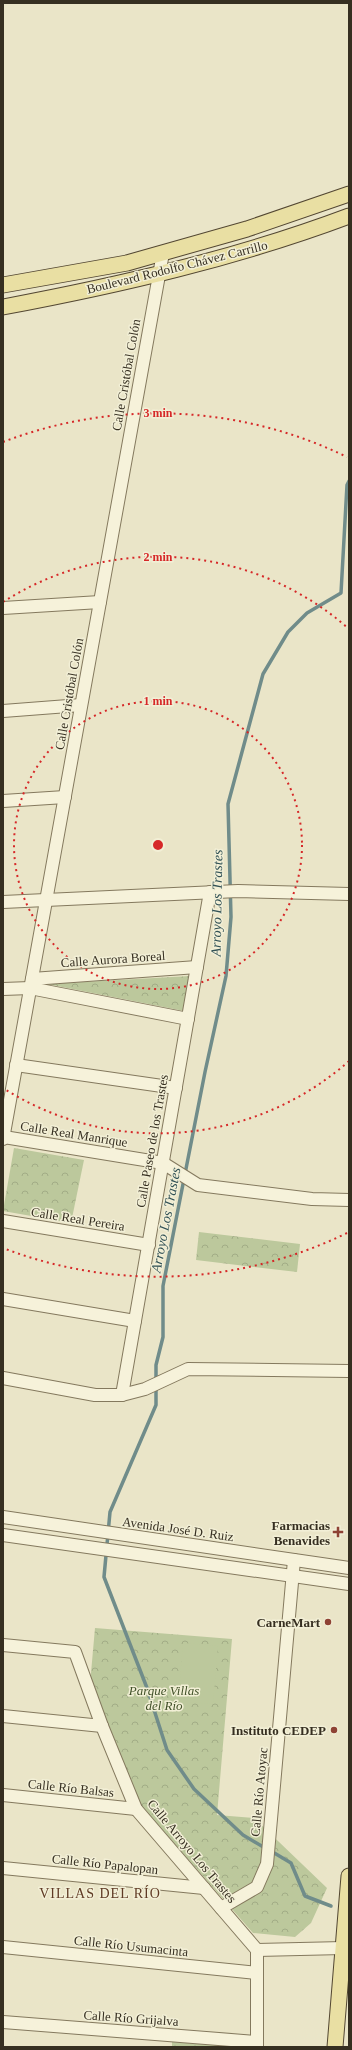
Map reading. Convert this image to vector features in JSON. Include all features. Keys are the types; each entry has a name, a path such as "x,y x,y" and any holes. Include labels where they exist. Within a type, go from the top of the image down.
{"main road":[{"name":"Boulevard Rodolfo Chávez Carrillo","path":"3,285 127,263 247,230 348,194"},
{"name":"Boulevard Rodolfo Chávez Carrillo","path":"3,307 159,274 241,252 349,216"},
{"path":"335,2047 349,1876"}],"street":[{"name":"Calle Cristóbal Colón","path":"3,1138 163,253"},
{"path":"3,608 100,602"},
{"path":"3,711 81,705"},
{"path":"3,801 65,797"},
{"path":"3,902 238,891 349,894"},
{"name":"Calle Paseo de los Trastes","path":"122,1395 197,967 214,892"},
{"name":"Calle Aurora Boreal","path":"3,989 31,984 197,967"},
{"path":"31,984 188,1019"},
{"path":"16,1065 176,1088"},
{"name":"Calle Real Manrique","path":"3,1138 163,1163"},
{"path":"163,1163 198,1185 312,1199 349,1200"},
{"name":"Calle Real Pereira","path":"3,1221 149,1245"},
{"path":"3,1299 135,1321"},
{"path":"3,1378 94,1395 122,1395 145,1389 188,1369 349,1371"},
{"name":"Avenida José D. Ruiz","path":"3,1517 349,1568"},
{"path":"3,1535 349,1584"},
{"name":"Calle Río Atoyac","path":"221,1908 257,1887 266,1864 294,1560"},
{"name":"Calle Arroyo Los Trastes","path":"3,1645 75,1652 102,1726 136,1809 257,1950"},
{"path":"3,1716 102,1726"},
{"name":"Calle Río Balsas","path":"3,1795 136,1809"},
{"name":"Calle Río Papalopan","path":"3,1868 204,1888"},
{"name":"Calle Río Usumacinta","path":"3,1947 257,1973"},
{"path":"257,2044 257,1950 343,1948"},
{"name":"Calle Río Grijalva","path":"3,2022 257,2044"}],"green space":[{"path":"190,976 184,1011 47,984"},
{"path":"14,1148 84,1160 71,1223 3,1211"},
{"path":"199,1232 300,1244 297,1272 196,1260"},
{"name":"Parque Villas del Río","path":"95,1628 232,1639 217,1815 254,1818 327,1888 311,1923 295,1937 253,1933 136,1800 90,1684"},
{"path":"183,1643 218,1646 213,1704 178,1701"},
{"path":"172,2042 247,2047 172,2047"}],"waterway":[{"name":"Arroyo Los Trastes","path":"265,1848 243,1835 194,1789 167,1750 147,1688 104,1577 110,1512 156,1405 156,1365 163,1337 163,1286 205,1072 226,976 231,917 228,804 263,674 288,632 307,613 341,593 347,485 349,481"},
{"name":"Arroyo Los Trastes","path":"271,1851 291,1863 305,1896 331,1906"}],"place":[{"name":"Farmacias Benavides","path":"338,1532"},
{"name":"CarneMart","path":"328,1622"},
{"name":"Instituto CEDEP","path":"334,1730"}],"district":[{"name":"VILLAS DEL RÍO","path":"100,1893"}]}
